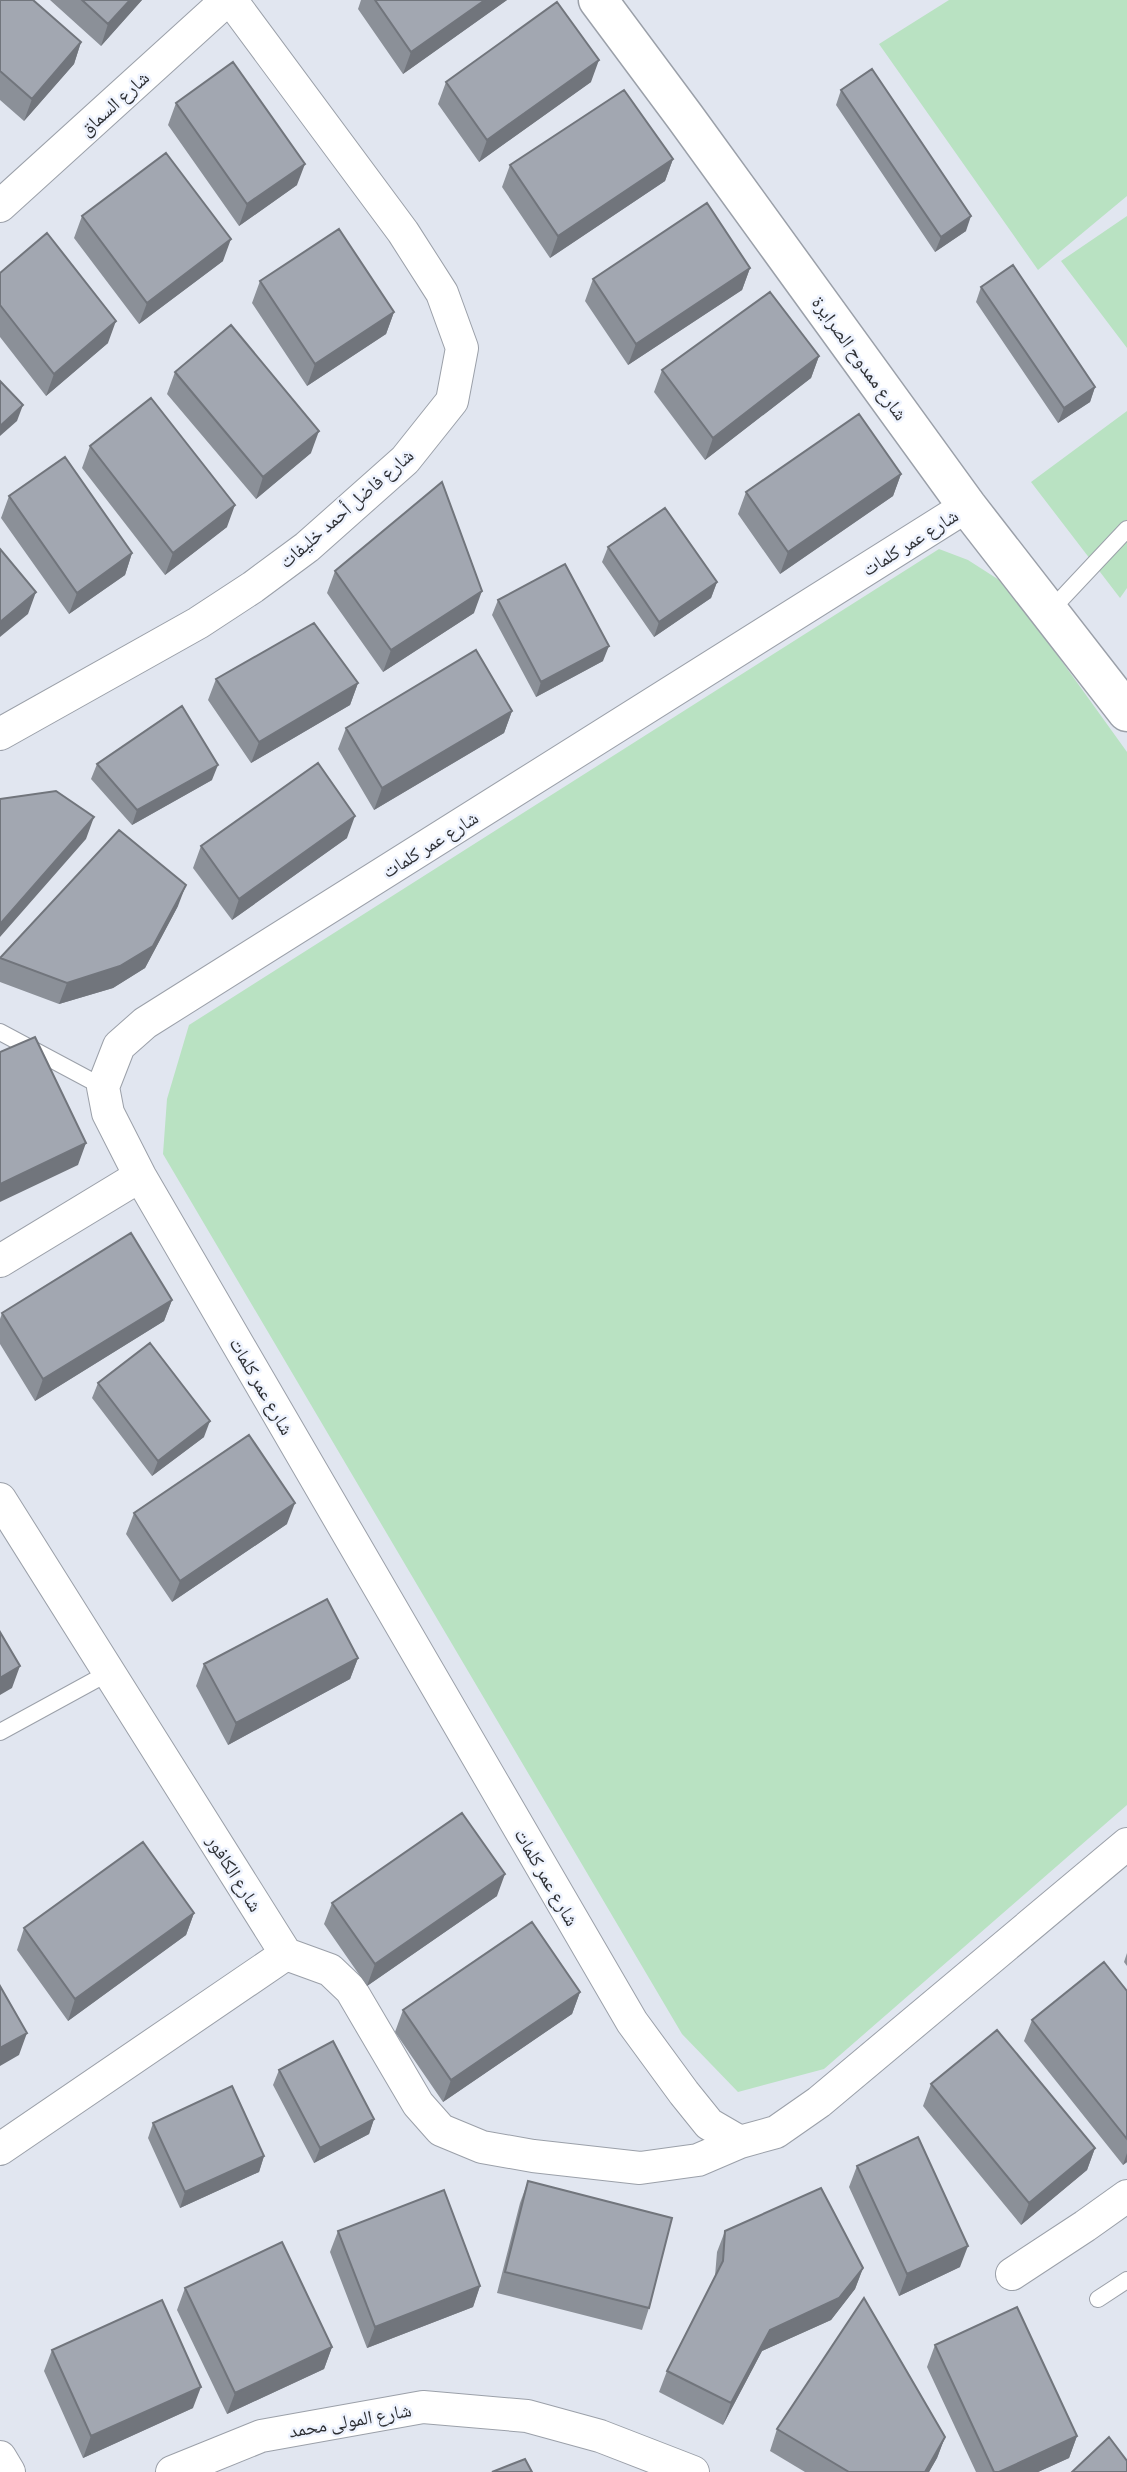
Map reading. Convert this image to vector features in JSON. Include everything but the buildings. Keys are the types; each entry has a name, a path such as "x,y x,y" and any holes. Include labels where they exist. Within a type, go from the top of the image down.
{"street":[{"name":"شارع السماق","path":"0,206 229,0"},
{"name":"شارع فاضل أحمد خليفات","path":"0,734 198,623 307,547 405,460 452,401 462,348 442,293 403,232 229,0"},
{"name":"شارع ممدوح الصرايرة","path":"598,0 967,506 1127,712"},
{"name":"شارع عمر كلمات","path":"740,2142 709,2124 632,2022 140,1176 108,1113 103,1087 119,1046 145,1023 967,506"},
{"path":"0,1261 140,1176"},
{"name":"شارع الكافور","path":"0,1499 286,1954"},
{"path":"0,2149 286,1954 330,1970 351,1990 418,2104 440,2130 482,2147 508,2152 640,2168 698,2160 740,2142 776,2132 819,2102 1127,1844"},
{"path":"1012,2274 1127,2196"},
{"name":"شارع المولى محمد","path":"172,2472 220,2463 261,2436 423,2407 527,2416 600,2435 693,2472"},
{"path":"0,2457 9,2472"}],"lane":[{"path":"1049,612 1127,529"},
{"path":"0,1032 103,1087"},
{"path":"0,1056 24,1045"},
{"path":"0,1732 108,1673"},
{"path":"1098,2299 1127,2280"}],"green space":[{"path":"949,0 1127,0 1127,196 1038,270 879,44"},
{"path":"1127,216 1127,348 1061,261"},
{"path":"1127,411 1127,588 1120,598 1031,482"},
{"path":"939,549 968,560 1007,585 1127,752 1127,1805 824,2069 738,2092 682,2034 163,1154 167,1099 189,1025"}]}
